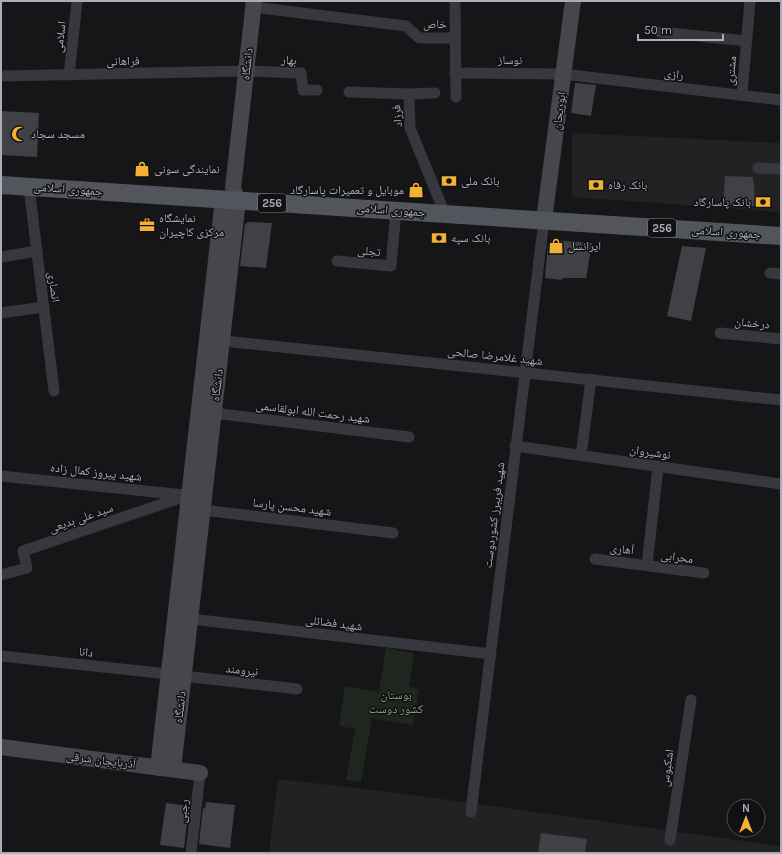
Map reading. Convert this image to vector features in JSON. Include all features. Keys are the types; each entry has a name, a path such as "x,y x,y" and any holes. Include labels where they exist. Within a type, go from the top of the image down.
{"main road":[{"name":"ابوریحان","path":"544,220 573,1"},
{"name":"دانشگاه","path":"165,768 253,4"},
{"name":"جمهوری اسلامی","path":"1,185 781,236"},
{"name":"آذربایجان شرقی","path":"1,748 200,773"}],"street":[{"name":"اسلامی","path":"69,75 77,1"},
{"path":"455,1 456,97"},
{"name":"مشتری","path":"742,95 750,1"},
{"name":"خاص","path":"253,4 406,26 419,38 455,38"},
{"path":"660,32 747,41"},
{"name":"فراهانی","path":"1,76 246,71"},
{"name":"بهار","path":"246,71 301,73 303,90 317,90"},
{"name":"نوساز","path":"456,73 563,74"},
{"name":"رازی","path":"563,74 781,100"},
{"name":"فرزاد","path":"349,92 409,94 410,128 445,214"},
{"path":"409,94 435,94"},
{"path":"758,168 781,169"},
{"name":"انصاری","path":"29,187 54,390"},
{"name":"تجلی","path":"337,261 391,266 396,211"},
{"name":"شهید فریبرز کشوردوست","path":"471,812 544,220"},
{"path":"1,257 36,252"},
{"path":"1,313 44,307"},
{"name":"درخشان","path":"720,333 781,339"},
{"name":"شهید غلامرضا صالحی","path":"215,340 781,400"},
{"path":"581,456 591,380"},
{"name":"شهید رحمت الله ابولقاسمی","path":"206,414 409,437"},
{"name":"نوشیروان","path":"515,446 781,484"},
{"path":"647,565 658,467"},
{"name":"شهید پیروز کمال زاده","path":"1,476 196,502"},
{"name":"شهید محسن پارسا","path":"196,502 393,533"},
{"name":"سید علی بدیعی","path":"1,575 27,568 23,551 196,502"},
{"name":"آهاری","path":"595,559 647,565"},
{"name":"محرابی","path":"647,565 704,574"},
{"name":"شهید فضائلی","path":"183,618 491,654"},
{"name":"دانا","path":"1,656 176,675"},
{"name":"نیرومند","path":"176,675 297,689"},
{"name":"اشکبوس","path":"670,840 691,700"},
{"name":"رجبی","path":"191,853 200,773"}],"shaded area":[{"path":"572,133 781,143 781,212 572,197"},
{"path":"278,779 397,793 781,846 781,853 269,853"}],"green space":[{"name":"بوستان کشور دوست","path":"386,648 414,653 409,686 419,690 413,725 372,718 361,782 346,780 355,729 339,726 345,686 379,692"}],"building":[{"path":"575,83 596,85 591,116 571,113"},
{"name":"مسجد سجاد","path":"1,111 39,113 37,157 1,155"},
{"path":"725,176 753,177 756,206 723,205"},
{"path":"249,222 272,223 266,268 240,266 245,224"},
{"path":"552,240 592,243 586,278 563,278 561,280 545,278 548,244"},
{"path":"682,246 706,248 691,321 667,316"},
{"path":"206,802 235,805 230,848 199,844 203,808 205,809"},
{"path":"166,803 189,806 184,848 160,845"},
{"path":"541,833 587,839 585,853 538,853"}],"place":[{"name":"مسجد سجاد","path":"19,134"},
{"name":"نمایندگی سونی","path":"142,169"},
{"name":"بانک ملی","path":"449,181"},
{"name":"بانک رفاه","path":"596,185"},
{"name":"موبایل و تعمیرات پاسارگاد","path":"416,190"},
{"name":"بانک پاسارگاد","path":"763,202"},
{"name":"نمایشگاه مرکزی کاچیران","path":"147,225"},
{"name":"بانک سپه","path":"439,238"},
{"name":"ایرانسل","path":"556,246"}]}
